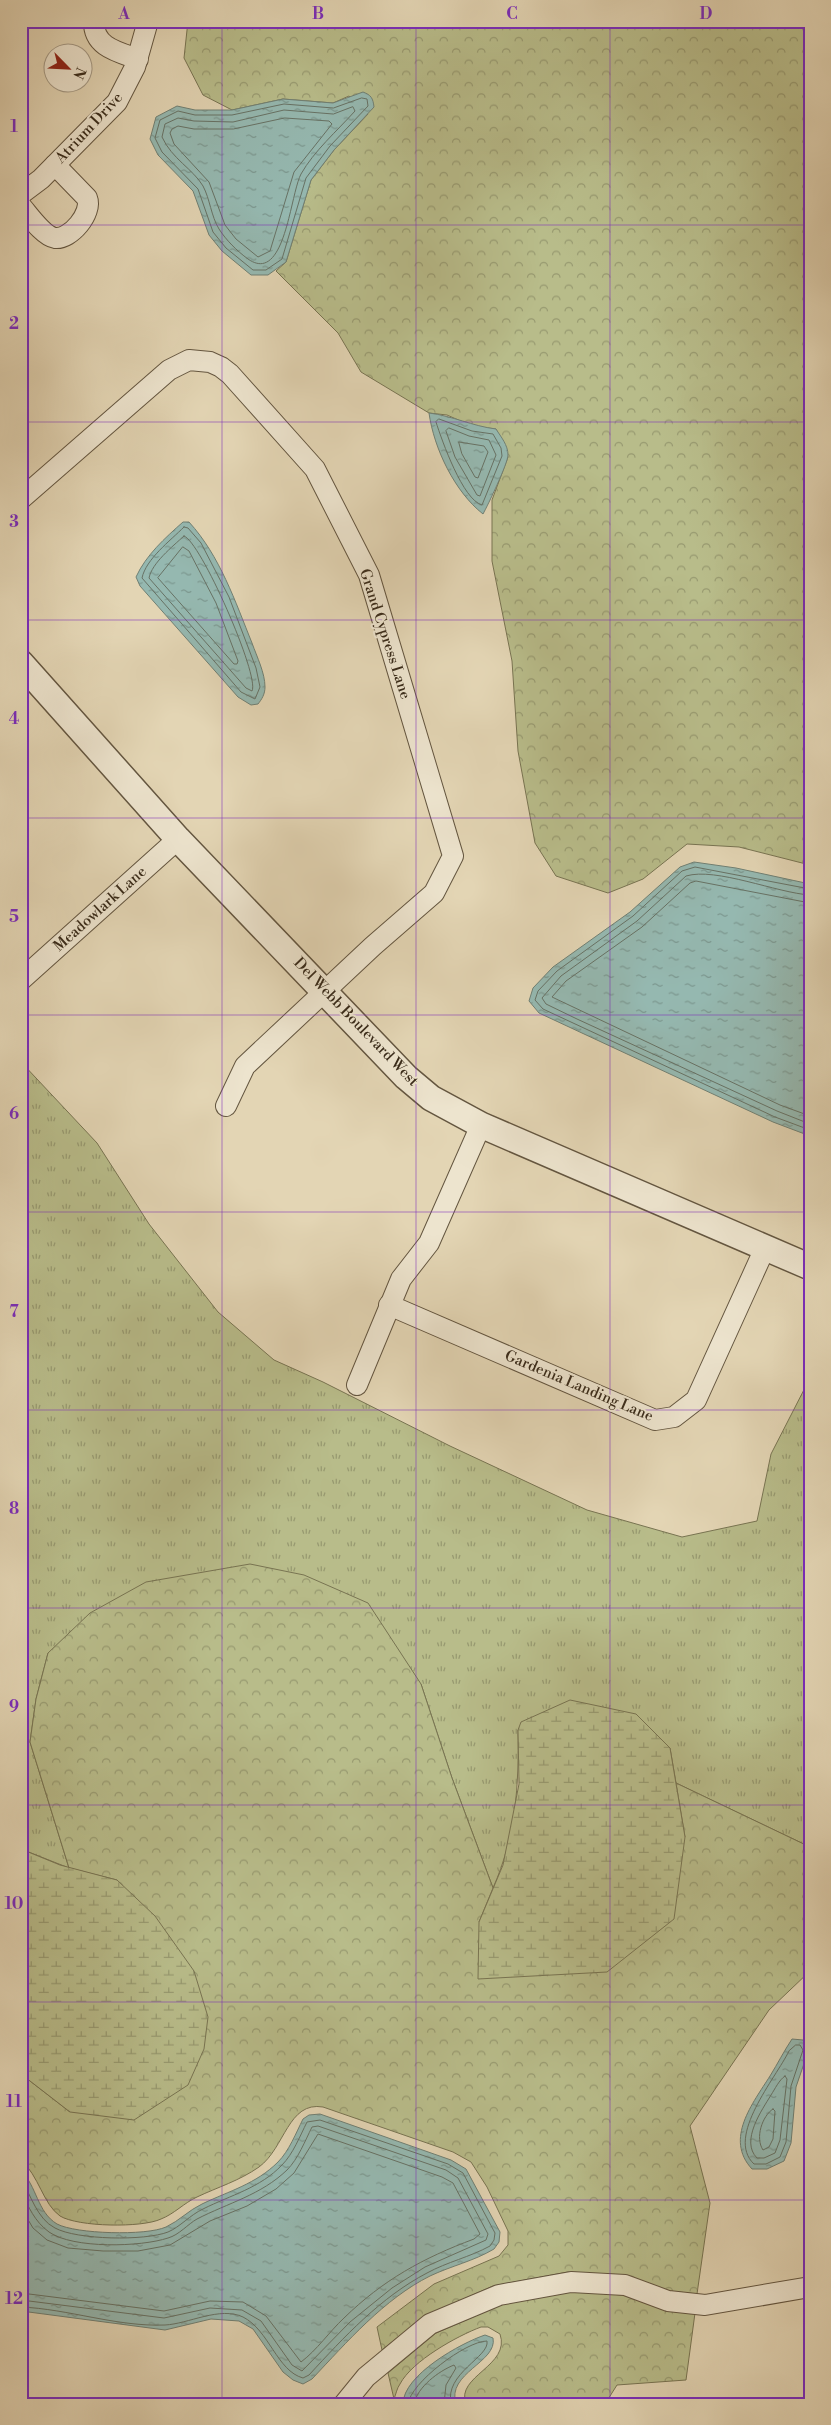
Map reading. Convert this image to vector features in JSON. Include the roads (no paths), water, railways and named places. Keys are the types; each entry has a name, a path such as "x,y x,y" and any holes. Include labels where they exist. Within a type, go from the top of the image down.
{"street":[{"path":"94,21 93,30 100,42 112,50 138,59"},
{"name":"Atrium Drive","path":"21,194 56,165 117,102 138,59 148,21"},
{"path":"21,206 48,235 55,238 62,237 86,218 90,204 87,198 56,165"},
{"name":"Grand Cypress Lane","path":"21,499 169,370 189,360 210,362 230,374 315,469 369,575 453,856 434,894 324,990 245,1066 226,1106"},
{"name":"Del Webb Boulevard West","path":"21,662 178,838 406,1078 432,1098 481,1125 810,1267"},
{"name":"Meadowlark Lane","path":"21,980 178,838"},
{"path":"357,1384 401,1279 429,1243 481,1125"},
{"name":"Gardenia Landing Lane","path":"389,1305 655,1420 674,1418 696,1400 765,1248"},
{"path":"344,2404 366,2377 430,2324 499,2295 571,2282 625,2286 668,2301 705,2304 810,2287"}],"water":[{"path":"363,92 371,97 374,107 334,150 311,180 286,262 268,275 251,275 222,251 209,235 193,191 158,155 150,139 156,117 177,106 195,110 232,110 283,99 333,103"},
{"path":"429,413 496,429 504,441 508,451 507,459 483,514 463,494 447,469 436,441"},
{"path":"183,522 189,522 210,549 239,611 264,676 264,692 258,704 251,705 238,697 140,586 136,577 151,554"},
{"path":"694,862 736,868 810,884 810,1136 773,1122 539,1013 529,1001 533,988 553,967 630,912 680,867"},
{"path":"792,2039 803,2040 809,2049 796,2087 791,2143 784,2161 767,2169 752,2169 744,2157 741,2146 744,2121 749,2109"},
{"path":"320,2114 451,2160 466,2169 500,2232 499,2242 494,2249 479,2257 430,2276 397,2297 367,2322 312,2379 303,2384 293,2380 283,2372 253,2329 239,2321 211,2319 165,2330 21,2311 21,2171 31,2184 45,2213 57,2224 79,2230 111,2233 156,2230 171,2225 202,2204 242,2186 270,2170 286,2153 303,2119 309,2115"},
{"path":"485,2335 493,2338 492,2346 488,2354 458,2384 455,2393 456,2404 403,2404 412,2382 423,2372 462,2345"}]}
